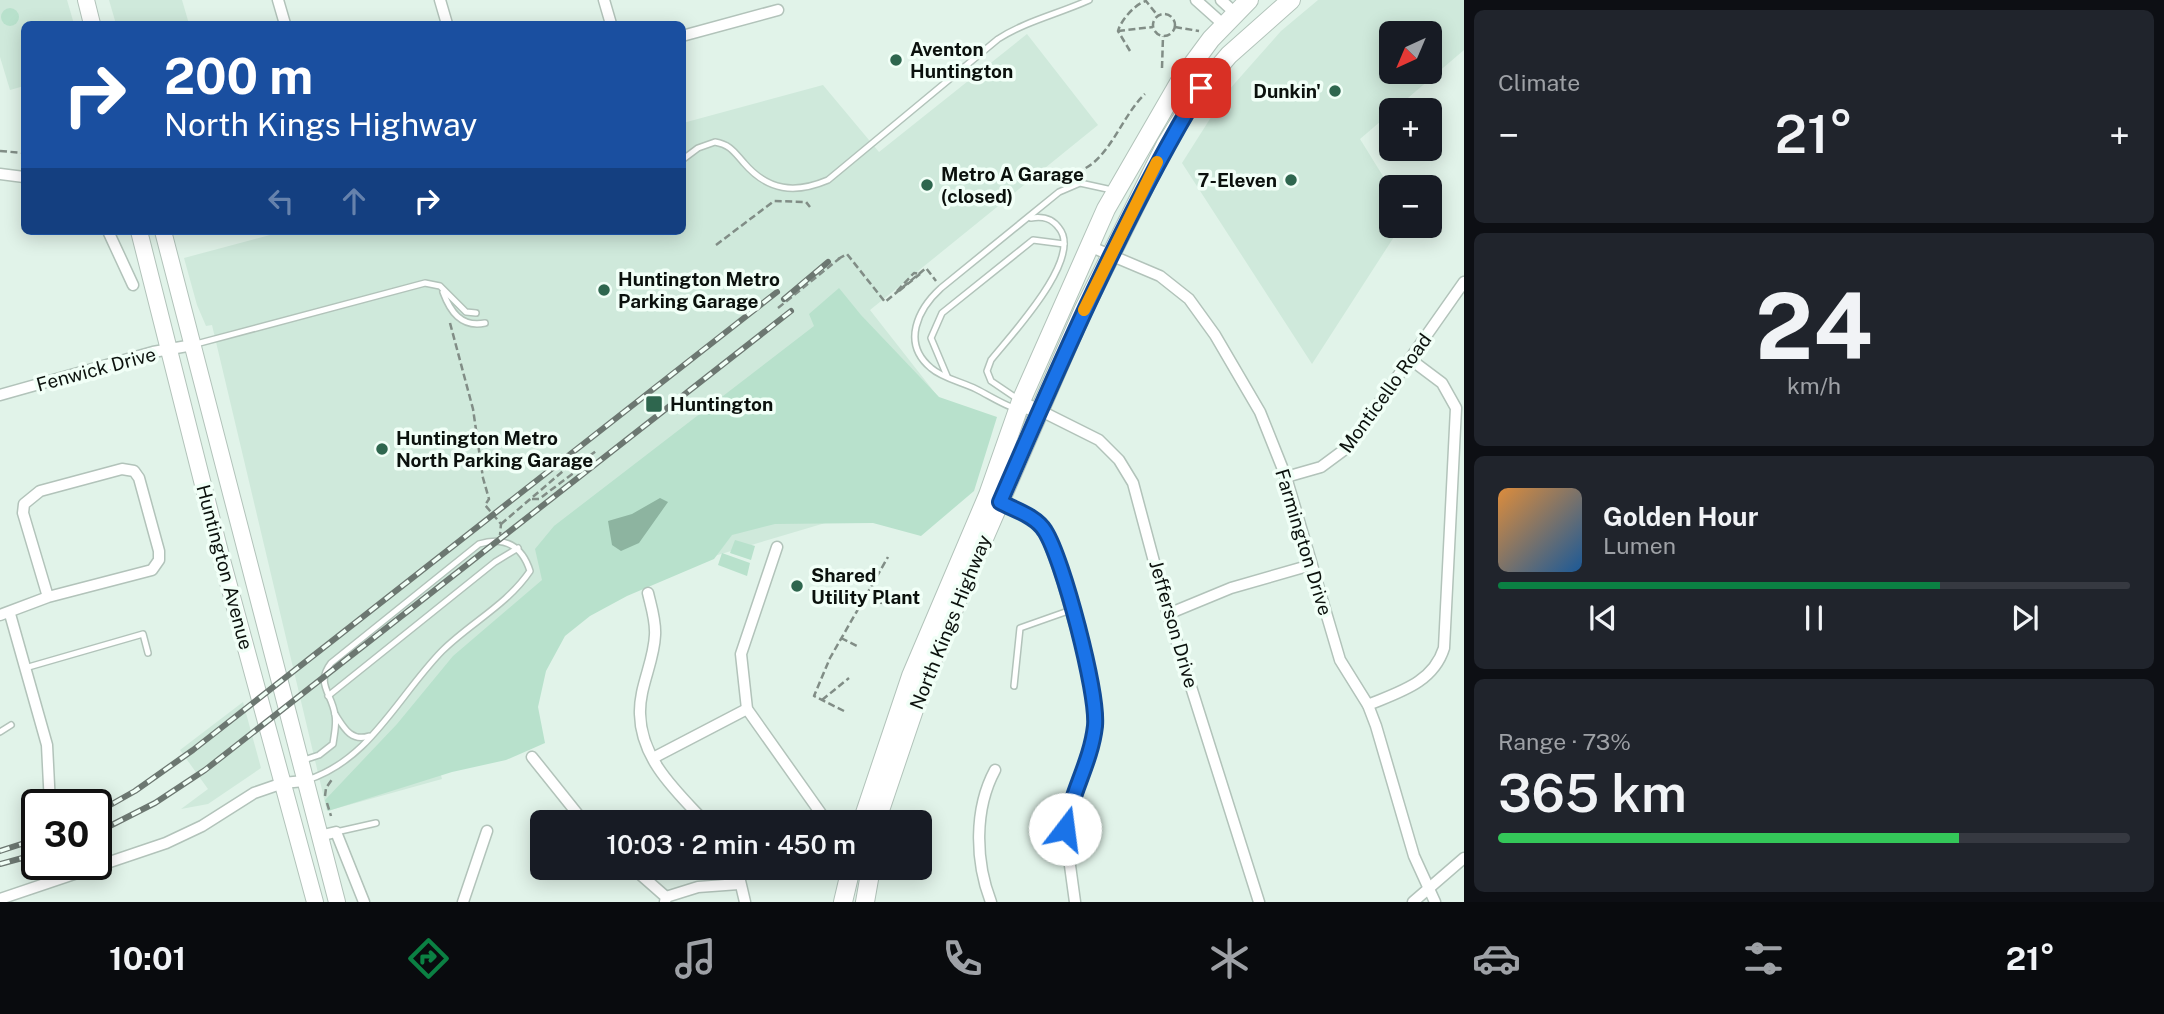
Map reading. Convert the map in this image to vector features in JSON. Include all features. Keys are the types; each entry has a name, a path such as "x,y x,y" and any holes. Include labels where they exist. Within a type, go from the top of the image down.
{"main road":[{"path":"86,0 91,21"},
{"name":"North Kings Highway","path":"880,810 923,683 994,498 1019,406 1089,246 1115,191 1180,81 1229,19 1250,0"},
{"name":"North Kings Highway","path":"866,810 911,676 1166,144 1201,88 1250,34 1291,0"},
{"path":"1229,19 1250,34"},
{"name":"Huntington Avenue","path":"140,235 222,561 315,902"},
{"name":"Huntington Avenue","path":"164,235 337,902"},
{"path":"843,902 848,880"},
{"path":"864,902 869,880"}],"street":[{"path":"278,0 284,21"},
{"path":"440,0 446,21"},
{"path":"604,0 610,21"},
{"path":"1196,0 1229,19"},
{"path":"1221,0 1229,19"},
{"path":"686,35 778,10"},
{"path":"0,174 21,177"},
{"path":"110,235 133,285"},
{"name":"Farmington Drive","path":"1089,246 1160,276 1198,308 1260,412 1286,477 1340,660 1368,705 1427,890 1434,902"},
{"name":"Monticello Road","path":"1286,477 1321,467 1340,455 1464,282"},
{"name":"Fenwick Drive","path":"0,395 193,345"},
{"path":"1368,705 1426,677 1434,670 1444,648 1456,408 1442,383 1410,359"},
{"name":"Jefferson Drive","path":"1019,406 1086,431 1111,451 1124,466 1139,498 1168,614 1259,902"},
{"path":"48,597 23,513 24,504 40,491 122,469 134,471 139,478 159,561 152,570 48,597 5,615 25,668 47,746 49,789"},
{"path":"994,498 1037,522 1044,529 1071,610 1096,706 1091,745 1065,829 1075,902"},
{"path":"777,547 741,654 747,709 819,810"},
{"path":"1168,614 1231,589 1311,565"},
{"path":"649,593 656,633 640,715 643,737 660,773 694,810"},
{"path":"653,758 747,709"},
{"path":"532,757 574,810"},
{"path":"283,783 299,761"},
{"path":"991,902 979,844 983,802 995,770"},
{"path":"112,857 185,835 254,793 283,783 304,781"},
{"path":"319,836 338,827 364,902"},
{"path":"463,902 487,831"},
{"path":"1413,902 1464,858"},
{"path":"0,898 44,880"},
{"path":"645,880 665,900 698,887 739,884"},
{"path":"738,880 746,902"}],"lane":[{"path":"686,157 698,148 715,142 734,149 760,180 777,188 811,187 828,180 998,39 1021,24 1047,18 1089,0"},
{"path":"1019,406 931,369 918,348 915,325 919,312 941,288 1073,184 1093,184 1115,191"},
{"path":"1019,406 991,380 987,372 991,360 1047,289 1059,266 1064,244 1061,229 1047,218 1028,218"},
{"path":"947,376 931,338 942,313 1033,240 1064,244"},
{"path":"193,345 425,283 440,286 466,312 476,313"},
{"path":"440,286 453,313 461,320 470,324 485,323"},
{"path":"304,781 344,764 372,734 443,651 518,589 530,571 526,557 518,548 504,541 479,544 331,663 324,672 322,682 335,714 353,737 362,738 372,734"},
{"path":"328,695 495,562 518,548"},
{"path":"1014,686 1020,628 1071,610"},
{"path":"25,668 143,634 148,653"},
{"path":"299,761 319,755 333,744 335,714"},
{"path":"0,732 11,725"},
{"path":"338,827 376,823"}],"path":[{"path":"1130,51 1118,31 1120,23 1144,1 1158,16 1168,16 1175,27 1199,31"},
{"path":"1153,27 1158,16"},
{"path":"1118,31 1153,27 1163,36"},
{"path":"1163,36 1175,27"},
{"path":"1161,68 1163,36"},
{"path":"1076,172 1086,169 1100,156 1131,108 1145,94"},
{"path":"0,151 21,153"},
{"path":"716,245 775,201 806,202 810,207"},
{"path":"839,258 839,261 778,308 839,258 847,254 885,302 926,268 936,281"},
{"path":"450,323 473,409 483,478 489,499 485,505 501,524 569,466 575,472 539,498 532,499"},
{"path":"572,469 596,451"},
{"path":"535,494 570,470 539,498"},
{"path":"844,711 814,696 841,638 888,558"},
{"path":"872,587 883,594 881,604"},
{"path":"841,638 859,647"},
{"path":"822,700 849,678"},
{"path":"333,778 326,788 325,797 338,827"},
{"path":"324,820 331,816"}],"shaded area":[{"path":"0,0 67,0 73,21 21,21 21,87 10,90 0,57"},
{"path":"109,0 182,0 188,21 115,21"},
{"path":"1318,0 1464,0 1464,50 1442,69 1442,21 1379,21 1379,84 1424,84 1408,98 1379,98 1379,123 1360,139 1382,175 1379,175 1379,238 1393,238 1312,364 1182,163 1227,92 1281,31"},
{"path":"10,8 16,11 19,17 16,23 10,26 4,23 1,17 4,11"},
{"path":"1027,34 1098,125 870,310 957,421 869,510 509,617 427,722 442,779 327,811 212,325 206,326 197,305 184,258 270,235 686,235 686,122 823,85 879,152"},
{"path":"839,288 939,397 997,417 974,491 921,536 873,523 775,524 732,535 714,559 627,596 590,616 565,636 546,671 538,707 545,743 506,760 452,772 328,811 325,800 397,724 453,656 542,580 535,549 554,526 814,326 809,314"},
{"path":"660,498 668,502 639,543 621,551 612,545 608,521 632,514"},
{"path":"735,540 755,546 751,560 730,553"},
{"path":"722,553 750,563 747,576 718,565"},
{"path":"243,702 261,768 208,804 181,809 208,789 180,750"}],"railway":[{"path":"784,299 828,262"},
{"path":"112,804 193,750 777,292"},
{"path":"112,825 155,803 205,770 791,311"},
{"path":"0,851 21,844"},
{"path":"0,864 21,858"}],"slow traffic":[{"path":"1084,310 1157,162"}],"place":[{"name":"Aventon Huntington","path":"896,60"},
{"name":"Dunkin'","path":"1335,91"},
{"name":"7-Eleven","path":"1291,180"},
{"name":"Metro A Garage (closed)","path":"927,185"},
{"name":"Huntington Metro Parking Garage","path":"604,290"},
{"name":"Huntington","path":"654,404"},
{"name":"Huntington Metro North Parking Garage","path":"382,449"},
{"name":"Shared Utility Plant","path":"797,586"}],"route":[{"path":"1065,829 1091,745 1096,706 1056,560 1044,529 1037,522 1000,502 1083,311 1166,144 1201,88"}]}
